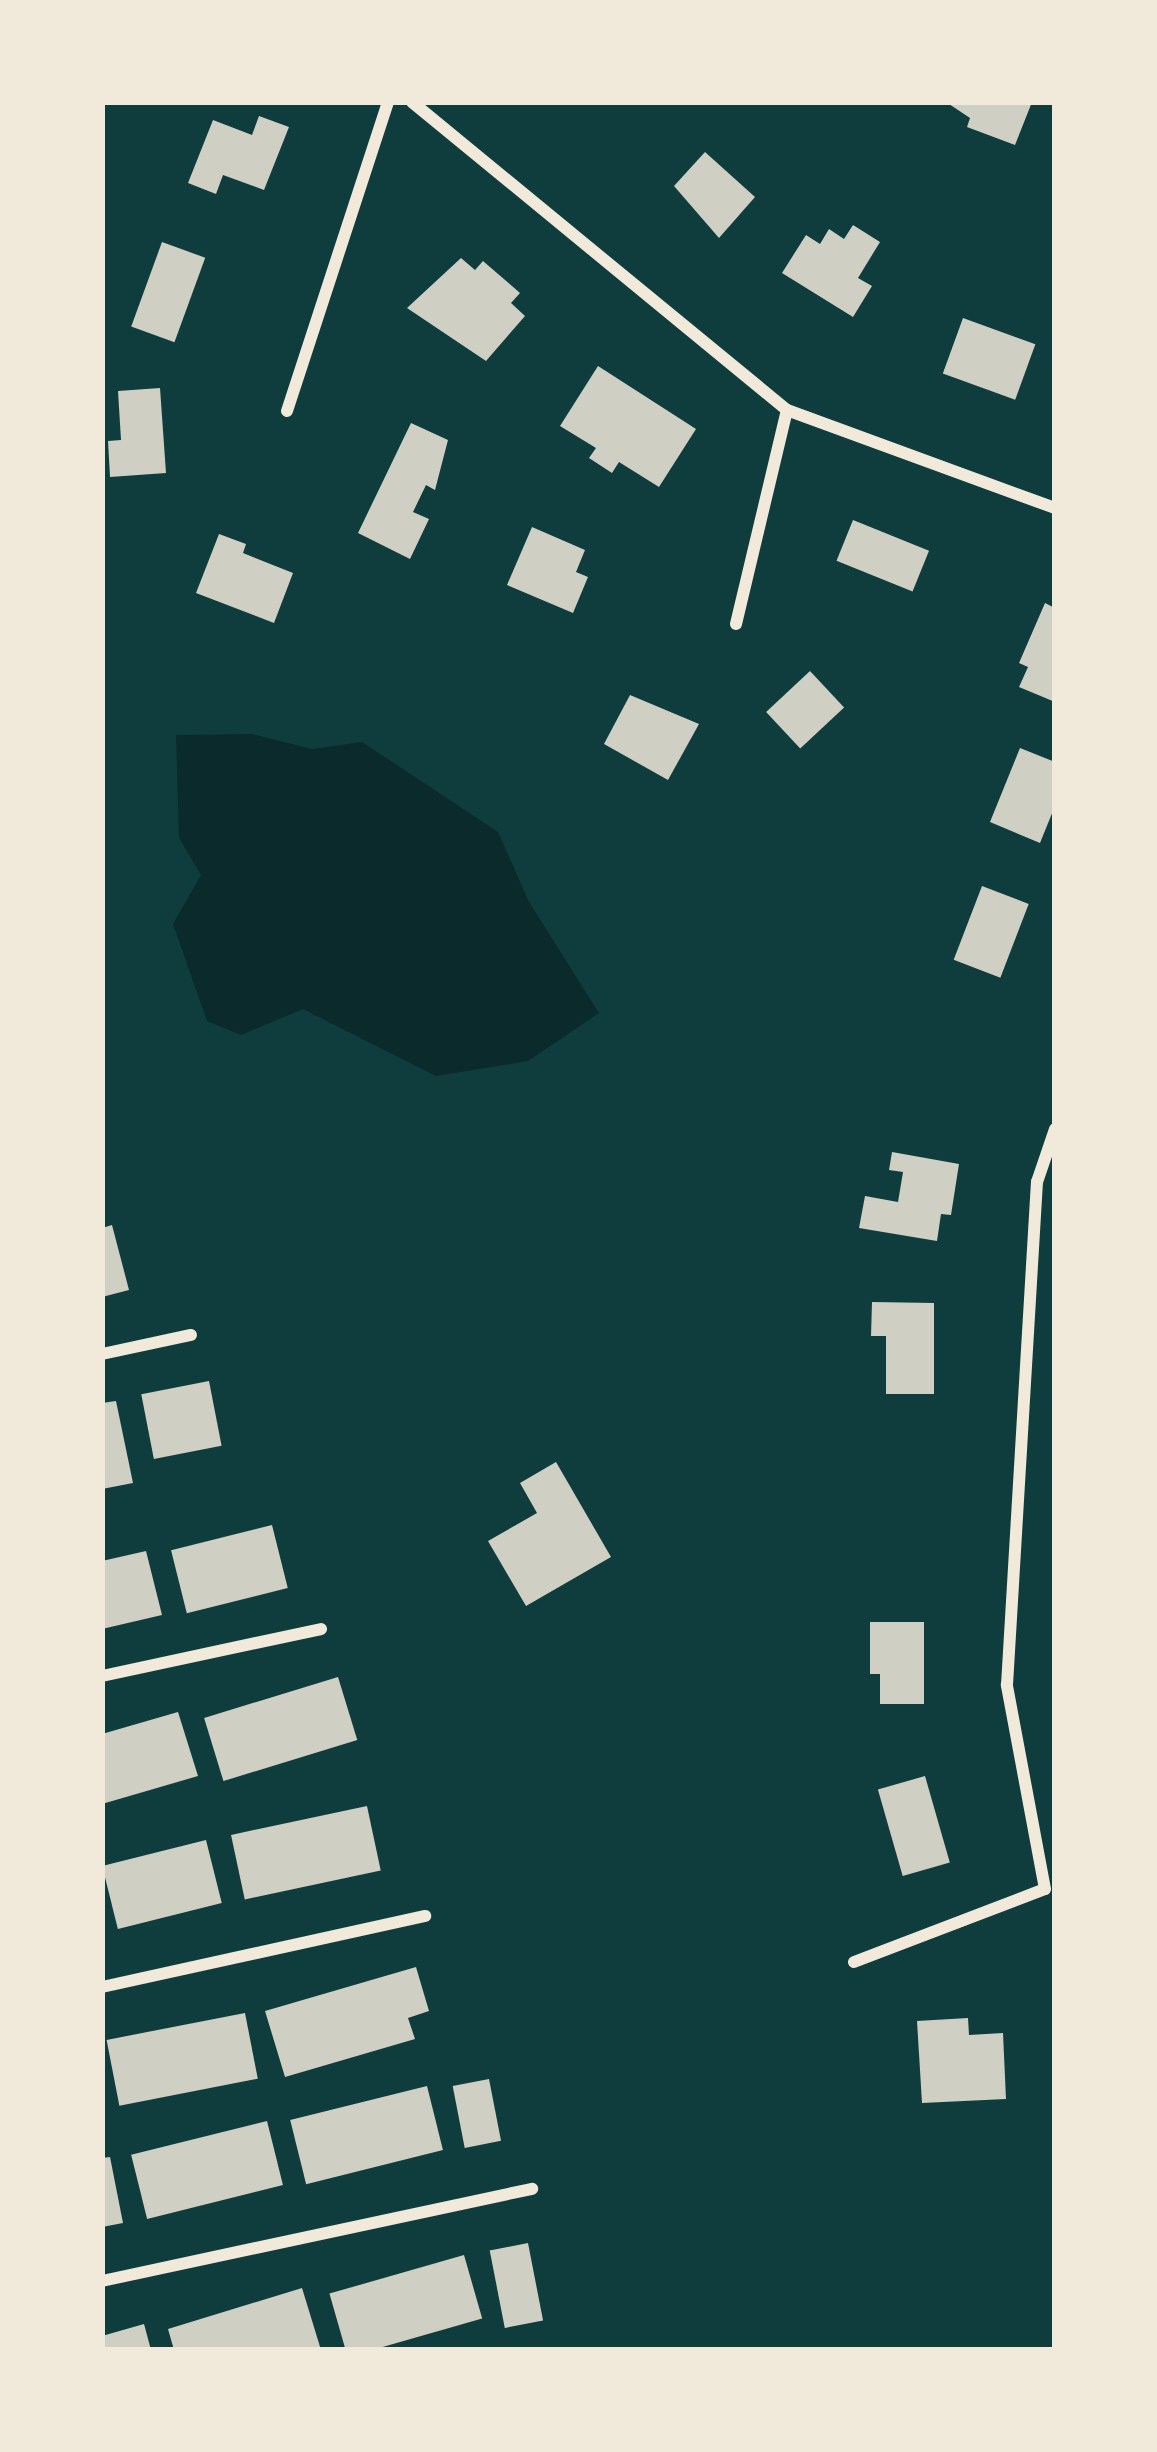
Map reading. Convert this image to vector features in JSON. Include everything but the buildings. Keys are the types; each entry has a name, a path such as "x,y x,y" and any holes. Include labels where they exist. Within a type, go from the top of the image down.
{"street":[{"path":"287,412 388,102"},
{"path":"412,102 787,410 1055,508"},
{"path":"736,624 787,410"},
{"path":"854,1962 1050,1892 1007,1685 1036,1183 1055,1129"},
{"path":"102,1354 190,1335"},
{"path":"102,1676 321,1629"},
{"path":"102,1987 425,1916"},
{"path":"102,2281 532,2188"}],"water":[{"path":"252,734 312,749 362,742 498,832 529,902 599,1013 528,1061 436,1076 303,1009 241,1035 207,1021 173,924 201,875 179,838 176,735"}]}
